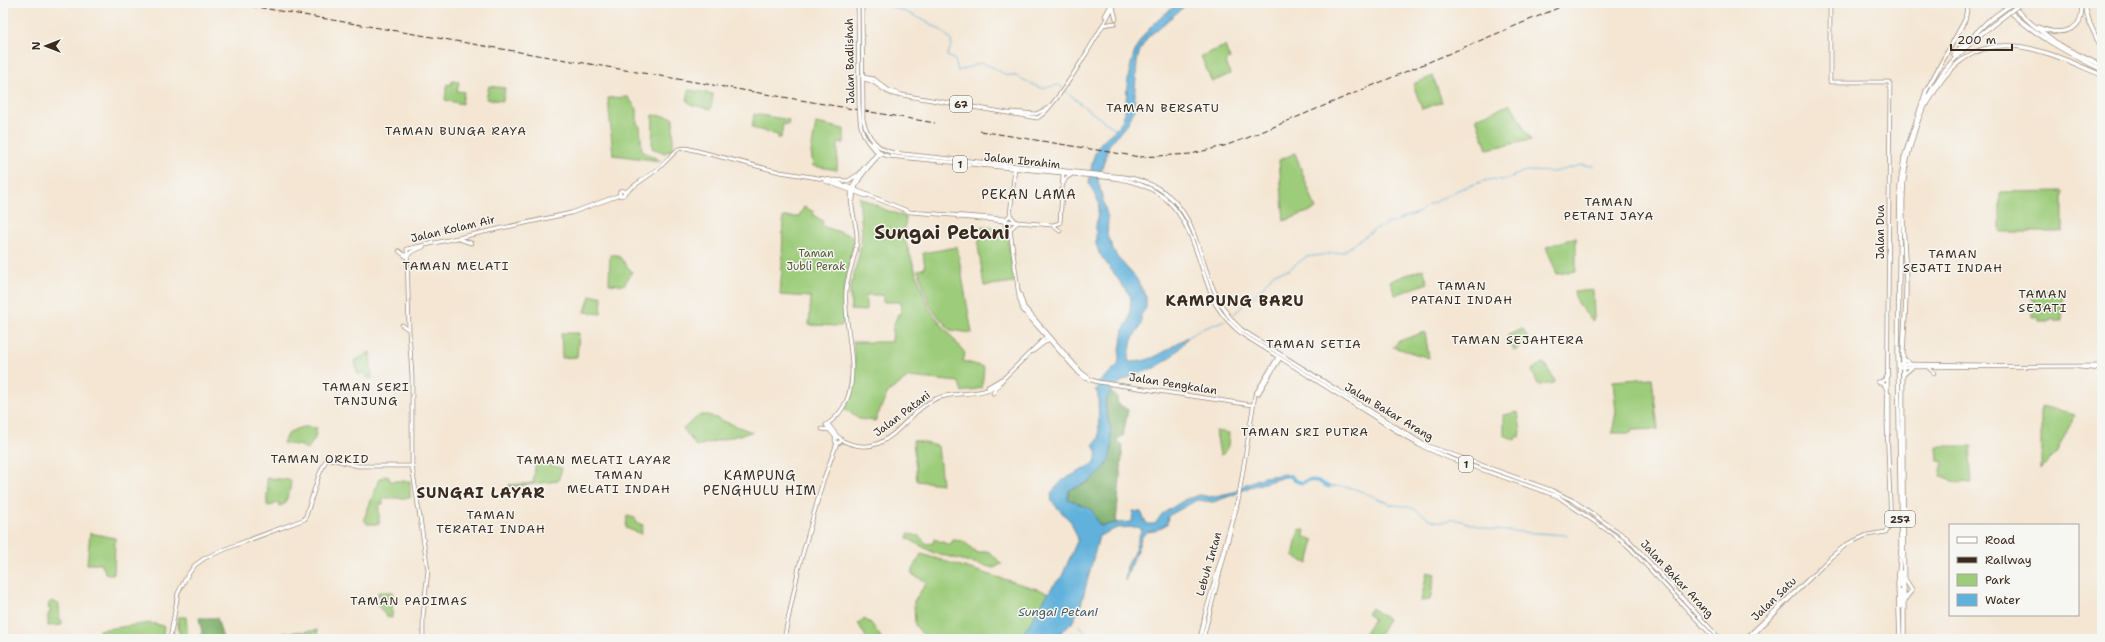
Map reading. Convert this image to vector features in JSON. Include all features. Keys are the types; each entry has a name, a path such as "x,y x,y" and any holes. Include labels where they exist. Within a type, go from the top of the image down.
{"highway":[{"path":"1923,100 1932,78 1965,20 1968,3"},
{"path":"2001,3 2015,16 2055,46 2102,70"},
{"path":"2009,3 2032,24 2059,45 2102,66"},
{"path":"1923,100 1940,71 1949,60 1987,22 2013,3"},
{"path":"1922,112 1932,88 1947,65 1973,40 2021,3"},
{"path":"2032,24 2053,32 2066,31 2075,26 2080,19 2082,3"},
{"path":"2082,3 2102,50"},
{"path":"1922,112 1941,81 1953,68 1968,57 1995,47 2014,45 2031,48 2102,75"},
{"name":"257","path":"1900,639 1898,584 1901,549 1898,400 1900,334 1900,186 1904,158 1923,100"},
{"name":"257","path":"1904,639 1904,376 1902,366 1906,287 1902,213 1903,182 1908,158 1922,112"},
{"path":"1900,308 1905,308"},
{"path":"1898,400 1902,366 1900,334"},
{"path":"1903,356 1911,366 1904,376"},
{"path":"1899,623 1901,596 1904,589 1901,585 1901,549"},
{"path":"1904,577 1912,590 1904,600"}],"main road":[{"name":"Jalan Badlishah","path":"858,3 858,56 862,119"},
{"name":"Jalan Badlishah","path":"861,105 863,89 862,3"},
{"name":"Jalan Dua","path":"1830,3 1830,82 1890,82 1888,382"},
{"path":"1114,4 1113,11 1116,19"},
{"name":"67","path":"871,79 887,93 1034,115 1048,108 1066,84 1114,4"},
{"name":"67","path":"1091,44 1114,4"},
{"path":"1102,26 1108,23 1115,23"},
{"path":"858,56 862,78 861,105"},
{"path":"862,70 871,79"},
{"path":"862,78 871,79"},
{"path":"863,89 866,83 871,79"},
{"name":"Jalan Ibrahim","path":"862,119 867,132 874,142 881,148 899,154 1063,174 1085,174"},
{"name":"Jalan Ibrahim","path":"862,119 863,135 871,146 879,153 894,158 1047,169 1085,174"},
{"path":"867,132 869,139 879,153"},
{"path":"871,146 874,152 874,159"},
{"name":"Jalan Kolam Air","path":"423,639 428,566 408,467 412,457 412,376 409,331 408,259 411,252 428,245 571,213 619,194 623,195 624,192 658,169 677,150 684,148 780,172 821,180"},
{"path":"879,153 899,154"},
{"path":"853,208 853,190 863,173 879,153"},
{"path":"821,180 848,181 858,175 874,159 894,158"},
{"path":"1005,221 1010,215 1015,167"},
{"path":"821,180 853,190 910,212 1052,226 1060,231 1063,174 1061,171 1047,169"},
{"name":"1","path":"1085,174 1134,178 1152,184 1178,204 1192,228 1213,288 1226,316"},
{"path":"837,443 841,440 827,425 835,418 846,400 853,372 845,296 856,244 853,190 858,175"},
{"path":"1062,186 1068,177 1075,175"},
{"name":"1","path":"1110,176 1143,184 1156,191 1173,205 1187,227 1215,303 1246,337 1280,356"},
{"path":"831,180 868,196"},
{"path":"854,200 856,196 863,195"},
{"path":"1010,215 1017,223"},
{"path":"1005,221 1010,229 1017,223"},
{"path":"1052,226 1060,222"},
{"name":"Jalan Pengkalan","path":"1010,229 1021,305 1024,312 1079,373 1098,382 1252,405"},
{"path":"457,238 471,243"},
{"path":"399,251 404,253 408,259"},
{"path":"1204,274 1213,288 1215,303"},
{"name":"Jalan Pengkalan","path":"1019,291 1024,307 1048,337"},
{"path":"1030,313 1031,309"},
{"path":"402,325 409,331"},
{"name":"Jalan Patani","path":"975,393 998,383 1048,337"},
{"name":"Lebuh Intan","path":"1201,639 1237,509 1252,405 1255,397 1280,356"},
{"name":"Jalan Bakar Arang","path":"1280,356 1428,449 1553,494 1576,508 1620,538 1715,639"},
{"path":"1902,366 1991,366"},
{"path":"1911,366 2102,367"},
{"path":"1928,367 1935,372 1941,367"},
{"path":"1887,393 1885,385 1878,382 1883,380 1888,375"},
{"name":"Jalan Satu","path":"1745,639 1835,554 1856,538 1886,532 1890,528 1892,521 1888,382"},
{"path":"988,388 993,387 998,383"},
{"path":"993,393 998,383"},
{"name":"Jalan Patani","path":"841,440 860,447 877,444 888,439 933,400 949,395 975,393 993,387"},
{"name":"Jalan Satu","path":"1888,388 1886,426 1889,451"},
{"name":"Jalan Bakar Arang","path":"1346,398 1431,448 1551,490 1578,504 1627,538 1720,639"},
{"path":"832,431 835,418"},
{"path":"822,429 832,431"},
{"path":"784,639 799,567 823,481 837,443 837,437"},
{"path":"170,639 178,593 192,568 208,557 305,519 319,475 326,460 331,459 358,466 408,467 412,457"},
{"path":"1576,508 1578,504"},
{"name":"Jalan Satu","path":"1749,639 1815,573"}],"green space":[{"path":"1225,46 1230,59 1226,62 1230,74 1212,82 1201,56"},
{"path":"1433,76 1442,102 1422,109 1413,84"},
{"path":"452,81 459,82 457,91 464,92 462,104 445,100 447,84 451,85"},
{"path":"489,86 505,88 503,101 486,99"},
{"path":"689,90 713,94 711,109 692,105 687,101"},
{"path":"628,97 637,109 637,123 640,127 642,151 661,161 613,155 608,98"},
{"path":"1511,104 1531,140 1487,149 1476,118"},
{"path":"754,114 789,120 788,125 783,124 781,138 778,138 778,135 752,128"},
{"path":"653,115 673,117 673,149 665,153 652,148"},
{"path":"816,123 844,129 844,143 838,143 837,170 813,166 811,152"},
{"path":"1295,153 1316,209 1284,221 1279,160"},
{"path":"2063,191 2063,232 2000,232 2000,192"},
{"path":"859,197 886,210 906,217 904,238 929,309 965,353 963,361 984,367 982,388 962,392 959,382 909,377 888,392 875,421 859,419 845,409 852,392 855,376 853,342 892,342 893,327 898,314 901,313 901,302 883,302 883,295 866,295 866,311 851,310 850,289 859,256 862,231"},
{"name":"Taman Jubli Perak","path":"804,207 814,212 813,215 823,221 822,226 855,237 843,293 845,321 841,326 809,325 811,297 780,295 783,217 798,217"},
{"path":"981,227 1007,229 1014,282 984,286 978,245 980,236 982,236"},
{"path":"1576,237 1576,271 1557,274 1546,247"},
{"path":"957,247 972,333 950,330 931,308 918,270 925,268 923,253"},
{"path":"610,255 618,255 632,272 624,285 609,284"},
{"path":"1423,269 1428,283 1395,295 1390,281"},
{"path":"1593,290 1594,319 1592,321 1577,303 1574,292"},
{"path":"2034,290 2063,291 2062,321 2054,321 2054,319 2051,319 2051,321 2039,321 2039,317 2032,317 2032,304 2035,304 2035,300 2032,300"},
{"path":"590,296 602,296 601,314 585,312"},
{"path":"1523,329 1530,342 1514,351 1508,335"},
{"path":"1425,332 1429,358 1393,347 1399,341"},
{"path":"561,333 579,333 577,357 562,358"},
{"path":"370,352 372,378 367,378 366,373 358,374 354,361"},
{"path":"1544,363 1555,381 1554,383 1540,385 1537,383 1532,370"},
{"path":"1652,378 1658,429 1632,430 1631,433 1612,433 1616,412 1613,381"},
{"path":"1110,392 1117,397 1117,403 1128,410 1123,436 1117,439 1117,442 1123,445 1116,523 1100,526 1091,510 1068,499 1069,490 1088,483 1110,439 1111,429 1106,404"},
{"path":"2041,406 2075,414 2056,454 2041,469"},
{"path":"1518,412 1521,432 1520,437 1517,435 1515,440 1504,435 1504,415"},
{"path":"700,415 708,415 752,432 696,446 683,428"},
{"path":"305,427 317,428 315,438 307,450 302,446 283,443 292,431"},
{"path":"1216,431 1229,433 1227,449 1220,455"},
{"path":"913,440 938,446 942,484 917,481"},
{"path":"1937,446 1972,446 1970,459 1972,483 1962,482 1961,484 1940,476 1943,462 1938,461"},
{"path":"536,461 562,468 558,481 509,487 509,485 533,483"},
{"path":"385,476 389,477 390,481 410,481 410,498 383,498 383,504 379,504 379,524 367,524 364,519 379,479"},
{"path":"267,478 291,480 290,489 285,504 280,506 279,503 269,506 267,505 267,492 269,492 270,489 267,489"},
{"path":"627,516 635,518 635,522 643,525 641,534 626,528"},
{"path":"1299,529 1305,530 1304,537 1314,540 1308,564 1293,556"},
{"path":"90,533 115,538 114,574 105,574 104,568 101,564 87,564"},
{"path":"908,534 919,536 928,544 933,543 934,539 950,545 953,540 963,541 977,553 988,551 1002,564 994,568 934,553 907,538"},
{"path":"921,554 1050,593 1020,639 926,639 915,625 914,601 927,582 911,574"},
{"path":"1427,572 1435,574 1430,600 1421,601"},
{"path":"378,592 393,592 392,618 387,617 378,606 378,599 380,599 380,596 378,596"},
{"path":"51,601 59,604 60,620 62,621 62,625 48,626 48,614 50,614 50,608 48,608"},
{"path":"1371,608 1388,619 1377,639 1363,639 1362,637 1374,619 1367,614"},
{"path":"177,617 186,617 188,638 180,639"},
{"path":"199,618 217,618 223,639 199,639 202,632"},
{"path":"864,619 871,623 882,639 867,639 858,623"},
{"path":"150,623 164,626 162,639 100,639 99,630"},
{"path":"317,630 318,639 316,635 314,638 308,637 308,639 293,639 290,635 288,639 272,637 288,632"}],"water":[{"name":"Sungai Petani","path":"1178,3 1191,3 1186,5 1148,37 1140,50 1137,61 1134,111 1128,123 1109,145 1098,181 1108,219 1107,236 1117,257 1136,278 1146,296 1146,308 1141,315 1141,325 1132,340 1128,362 1146,360 1154,357 1188,337 1169,359 1154,368 1122,381 1111,391 1105,404 1111,438 1109,459 1099,474 1091,480 1069,490 1068,499 1092,510 1100,526 1132,522 1133,511 1141,512 1147,524 1155,524 1162,514 1186,499 1200,495 1210,497 1234,492 1246,484 1264,477 1285,474 1285,477 1250,487 1213,502 1197,500 1168,516 1167,524 1155,531 1146,532 1142,537 1125,581 1127,566 1135,550 1141,530 1139,527 1117,528 1099,536 1081,605 1072,623 1054,639 1020,639 1052,587 1062,576 1078,539 1071,522 1052,502 1051,493 1063,480 1095,463 1097,453 1093,445 1099,438 1098,394 1095,390 1098,389 1099,382 1118,365 1123,330 1129,320 1131,297 1099,253 1096,244 1096,226 1099,203 1089,183 1091,168 1097,148 1119,126 1123,119 1127,86 1137,47 1142,38 1157,21"}],"waterway":[{"path":"880,3 932,24 948,37 952,44 947,56 955,60 958,71 981,63 1006,75 1016,76 1040,88 1059,85 1083,106 1115,129"},
{"path":"1427,206 1460,189 1493,179 1505,180 1525,171 1554,172 1581,165 1594,166"},
{"path":"1232,316 1262,288 1274,273 1288,270 1306,257 1343,252 1375,229 1420,212 1424,208"},
{"path":"1187,338 1197,331 1225,320"},
{"path":"1281,476 1291,476 1294,480 1302,483 1309,480 1318,481 1329,487"},
{"path":"1329,487 1348,487 1366,493 1389,504 1411,508 1429,519 1436,521 1449,521 1451,518 1492,530 1567,535"},
{"path":"1079,625 1090,639"}],"railway":[{"path":"233,3 935,123"},
{"path":"980,131 1140,157 1191,154 1224,146 1247,138 1570,3"}],"district":[{"name":"TAMAN BERSATU","path":"1163,108"},
{"name":"TAMAN BUNGA RAYA","path":"456,131"},
{"name":"PEKAN LAMA","path":"1029,194"},
{"name":"TAMAN PETANI JAYA","path":"1609,209"},
{"name":"Sungai Petani","path":"942,232"},
{"name":"TAMAN SEJATI INDAH","path":"1953,261"},
{"name":"TAMAN MELATI","path":"456,266"},
{"name":"TAMAN PATANI INDAH","path":"1462,293"},
{"name":"KAMPUNG BARU","path":"1235,301"},
{"name":"TAMAN SEJATI","path":"2043,301"},
{"name":"TAMAN SEJAHTERA","path":"1518,340"},
{"name":"TAMAN SETIA","path":"1314,344"},
{"name":"TAMAN SERI TANJUNG","path":"366,394"},
{"name":"TAMAN SRI PUTRA","path":"1305,432"},
{"name":"TAMAN ORKID","path":"320,459"},
{"name":"TAMAN MELATI LAYAR","path":"594,460"},
{"name":"TAMAN MELATI INDAH","path":"619,482"},
{"name":"KAMPUNG PENGHULU HIM","path":"760,482"},
{"name":"SUNGAI LAYAR","path":"481,493"},
{"name":"TAMAN TERATAI INDAH","path":"491,522"},
{"name":"TAMAN PADIMAS","path":"409,601"}]}
